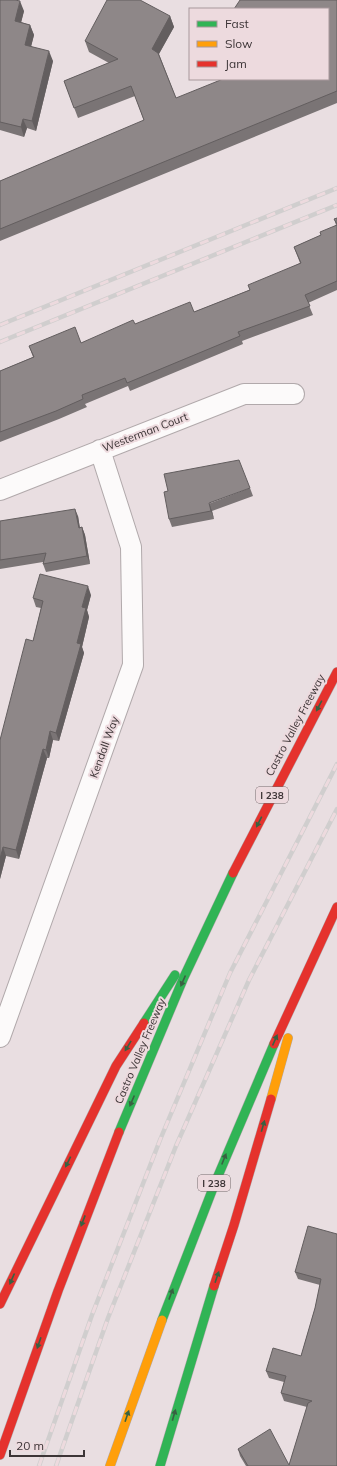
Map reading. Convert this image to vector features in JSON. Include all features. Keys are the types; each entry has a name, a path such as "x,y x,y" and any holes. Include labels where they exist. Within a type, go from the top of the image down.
{"highway":[{"name":"Castro Valley Freeway","path":"0,1455 84,1220 166,1020 211,920 258,823 337,672"},
{"name":"I 238","path":"110,1466 183,1262 214,1182 264,1064 337,907"},
{"path":"0,1304 116,1066 211,920"},
{"path":"160,1466 200,1327 234,1225 309,965"}],"street":[{"name":"Westerman Court","path":"0,490 244,394 294,394"},
{"name":"Kendall Way","path":"0,1037 133,665 131,547 100,450"}],"building":[{"path":"0,0 20,1 15,21 30,25 25,45 49,51 32,121 23,119 21,127 0,122"},
{"path":"107,0 140,0 170,16 152,49 158,53 176,98 221,80 329,80 329,8 235,8 240,0 337,0 337,91 0,229 0,181 144,120 131,86 74,108 64,81 118,59 85,41"},
{"path":"337,225 337,281 305,295 310,306 238,332 240,336 127,383 125,378 82,395 83,399 0,432 0,371 34,357 29,346 75,327 81,343 133,320 135,324 190,302 194,312 250,290 248,285 301,263 294,247 321,235 320,232"},
{"path":"239,460 250,488 209,503 211,511 169,519 164,492 168,491 164,474"},
{"path":"75,509 79,528 82,527 87,556 43,564 46,553 0,560 0,521"},
{"path":"40,574 88,586 82,607 86,608 77,643 81,644 56,733 50,731 46,750 43,749 16,850 3,847 0,859 0,740 26,639 33,641 43,601 33,598"},
{"path":"308,1226 337,1234 337,1466 248,1466 238,1449 270,1429 289,1465 308,1403 312,1401 281,1393 286,1376 266,1371 273,1348 301,1356 315,1308 321,1279 295,1272"}],"railway":[{"path":"0,325 337,188"},
{"path":"0,342 337,205"},
{"path":"39,1466 92,1315 160,1140 230,973 337,764"},
{"path":"56,1466 108,1318 176,1146 249,980 337,809"}],"traffic: fast":[{"path":"119,1132 184,977 233,873"},
{"path":"144,1023 175,975"},
{"path":"162,1320 215,1183 274,1044"},
{"path":"160,1466 214,1286"}],"traffic: slow":[{"path":"271,1099 288,1038"},
{"path":"110,1466 162,1320"}],"traffic: jam":[{"path":"233,873 337,672"},
{"path":"274,1044 337,907"},
{"path":"0,1304 116,1066 144,1023"},
{"path":"214,1286 234,1225 271,1099"},
{"path":"0,1455 58,1291 119,1132"}]}
